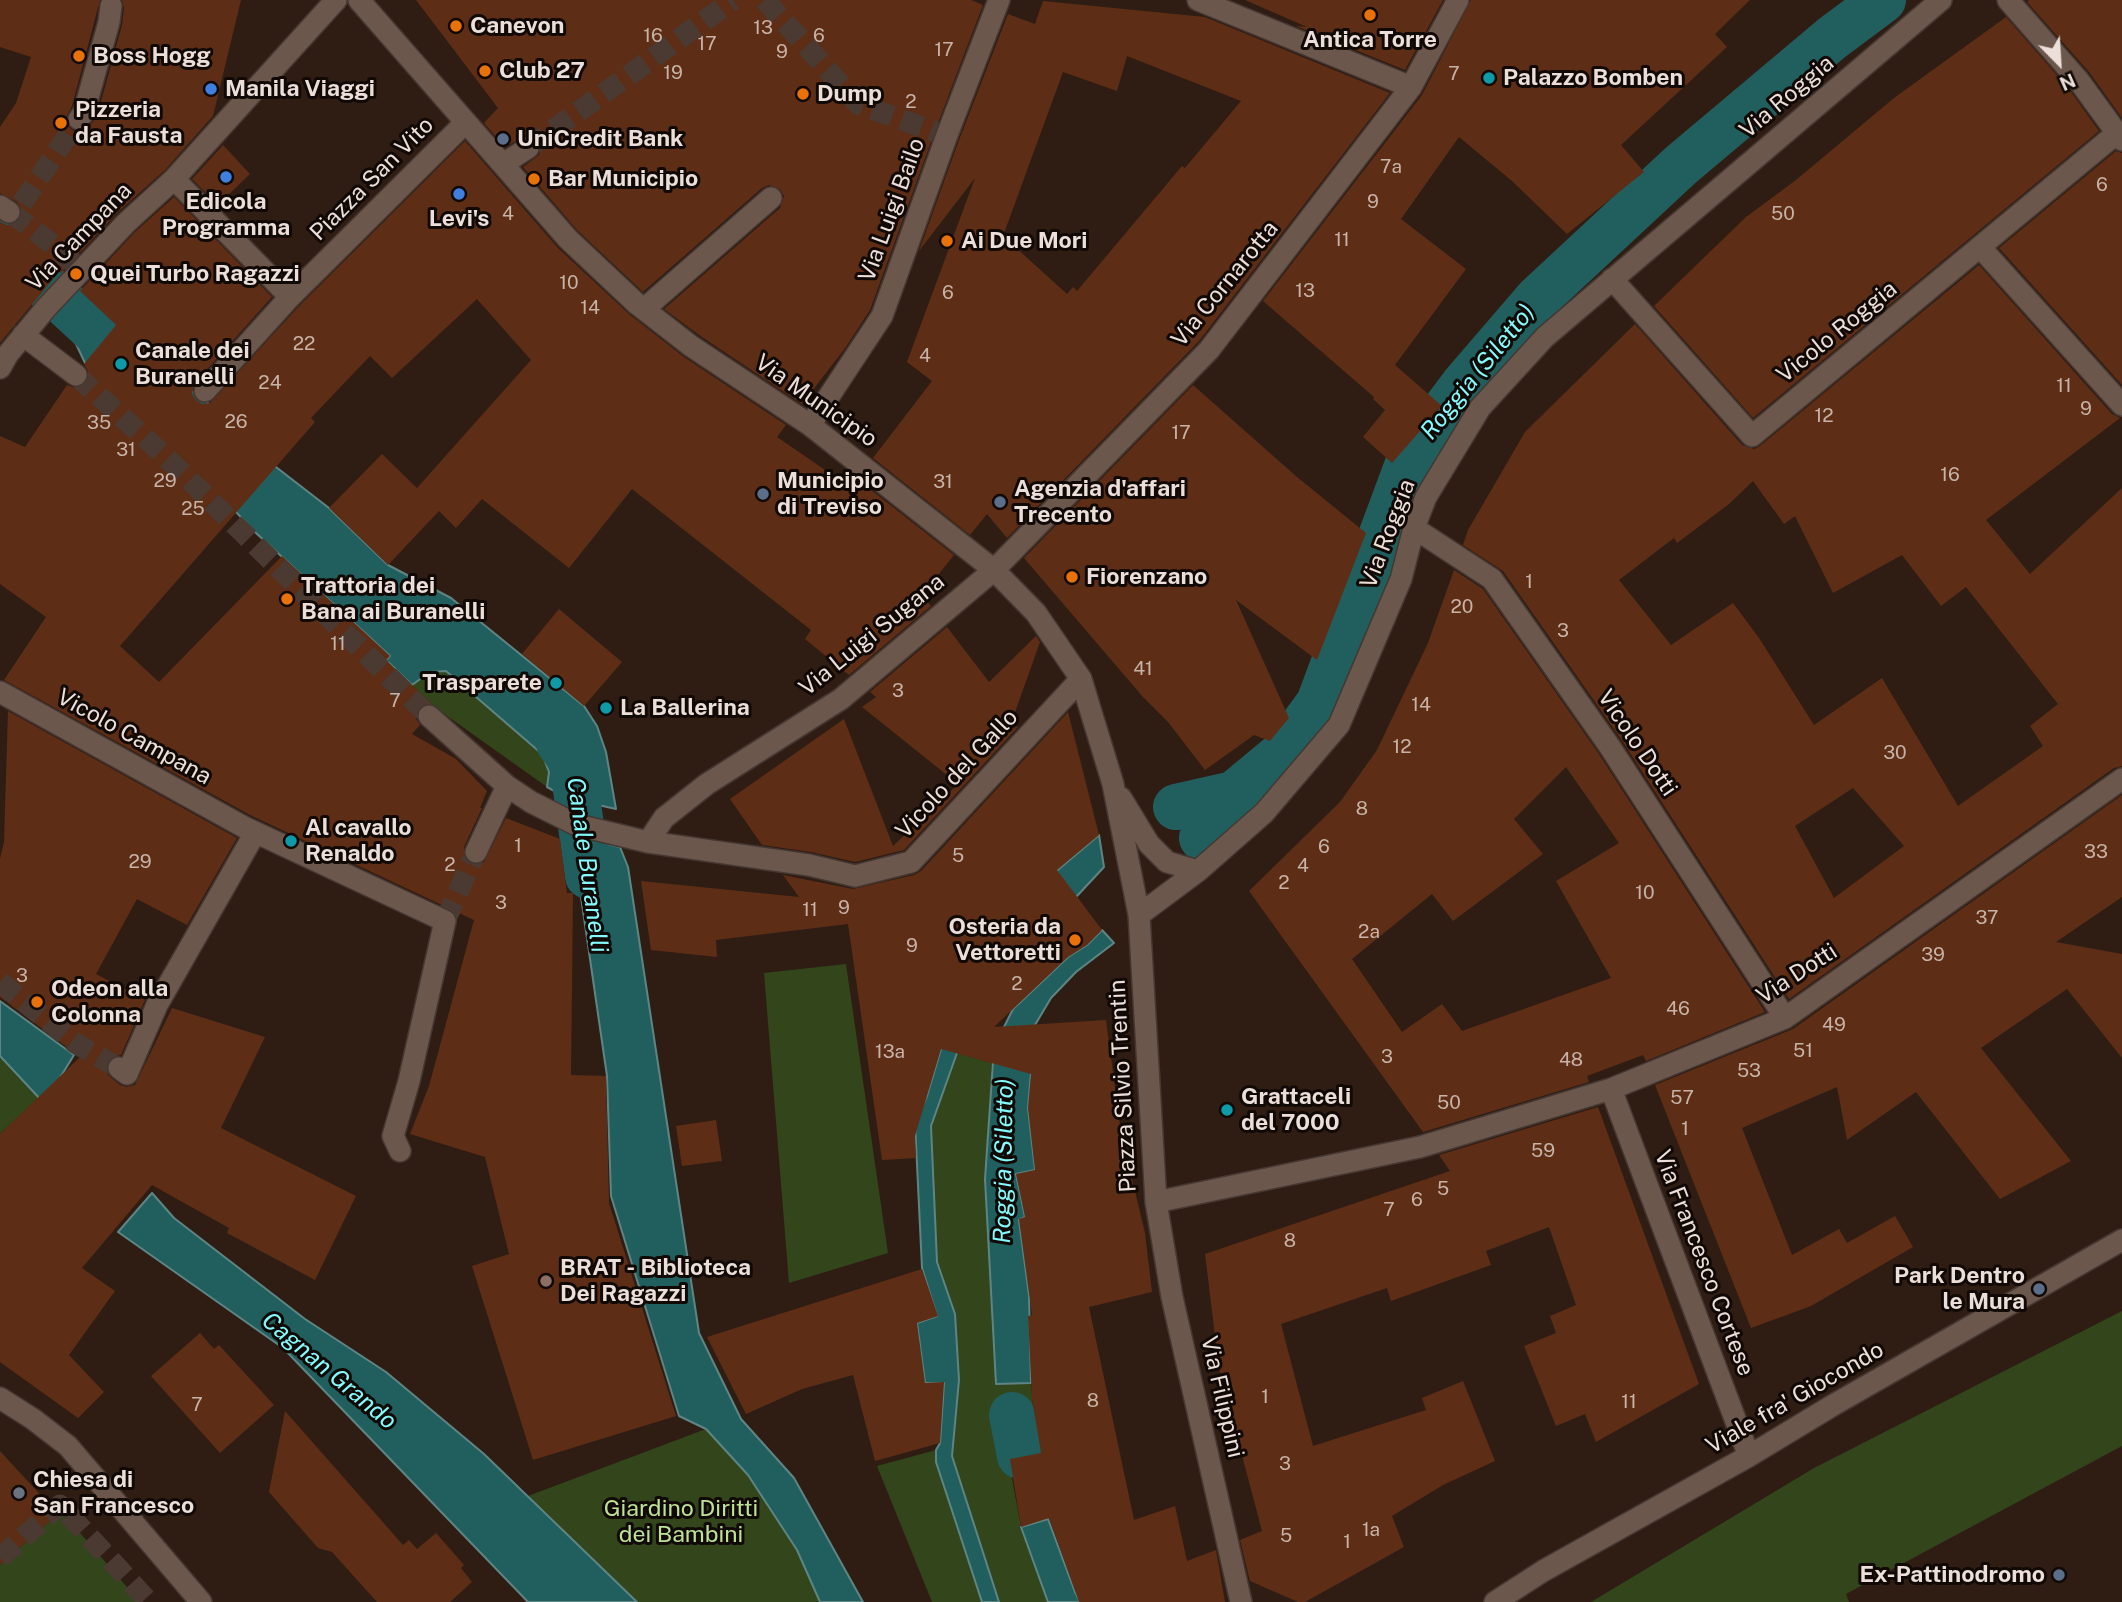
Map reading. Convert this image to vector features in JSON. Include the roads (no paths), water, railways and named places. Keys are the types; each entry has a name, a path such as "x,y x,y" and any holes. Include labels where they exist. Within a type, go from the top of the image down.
{"street":[{"path":"290,297 174,179 336,0"},
{"name":"Piazza San Vito","path":"205,391 290,297 466,123 359,0"},
{"name":"Via Luigi Bailo","path":"810,425 882,316 942,133 999,0"},
{"path":"1198,0 1411,87"},
{"name":"Via Cornarotta","path":"994,570 1209,350 1411,87 1458,0"},
{"name":"Via Roggia","path":"1139,915 1198,871 1264,813 1339,725 1401,579 1414,528 1426,497 1480,408 1545,337 1941,0"},
{"path":"2008,0 2079,81 2120,137"},
{"path":"79,118 84,111 111,6"},
{"name":"Via Municipio","path":"466,123 568,239 644,309 691,346 810,425 994,570 1036,613 1081,679 1112,784"},
{"name":"Vicolo Roggia","path":"1612,279 1752,436 2120,137"},
{"path":"503,164 528,148"},
{"name":"Via Campana","path":"3,357 78,270 174,179"},
{"path":"644,309 771,198"},
{"path":"1981,248 2122,405"},
{"path":"23,335 76,375"},
{"name":"Vicolo Dotti","path":"1414,528 1492,579 1610,747 1785,1018"},
{"name":"Via Luigi Sugana","path":"648,842 664,818 674,809 707,784 841,699 994,570"},
{"name":"Vicolo del Gallo","path":"648,842 809,865 855,876 911,862 1081,679"},
{"name":"Vicolo Campana","path":"0,692 249,830 445,921 409,1081 393,1136 400,1151"},
{"path":"429,716 507,786 531,803 577,825 648,842"},
{"name":"Via Dotti","path":"1419,1147 1611,1089 1785,1018 2122,779"},
{"path":"1112,784 1149,844 1167,862 1198,871"},
{"name":"Piazza Silvio Trentin","path":"1112,784 1139,915 1156,1202 1419,1147"},
{"path":"476,852 507,786"},
{"path":"123,1071 249,830"},
{"name":"Via Francesco Cortese","path":"1611,1089 1749,1456"},
{"name":"Via Filippini","path":"1156,1202 1172,1297 1241,1602"},
{"name":"Viale fra' Giocondo","path":"1495,1602 1543,1571 1749,1456 2122,1240"},
{"path":"0,1398 68,1446 201,1602"}],"water":[{"path":"94,305 187,387 222,414 276,467 329,508 388,565 451,598 584,706 597,726 606,752 616,809 567,798 547,787 549,772 542,754 446,671 430,672 412,685 386,660 390,656 256,533 191,465 85,363 68,327"},
{"path":"572,835 620,847 628,867 699,1333 741,1419 794,1478 863,1602 820,1602 797,1550 748,1475 706,1429 679,1416 611,1196 607,1076"},
{"path":"1099,835 1104,867 1077,896 1036,923 957,1053 931,1126 937,1262 955,1314 959,1380 952,1456 999,1602 982,1602 936,1462 944,1383 925,1383 917,1323 937,1316 922,1268 915,1123 927,1096 959,988 989,928"},
{"path":"1102,930 1114,943 1076,972 1051,998 1035,1025 1028,1108 1035,1170 1016,1174 1025,1217 1019,1220 1029,1295 1031,1383 996,1384 985,1179 994,1047 1013,1009 1068,957 1087,945"},
{"path":"0,1001 74,1055 53,1089 41,1100 0,1056"},
{"name":"Cagnan Grando","path":"152,1193 174,1218 305,1319 386,1372 484,1454 637,1602 528,1602 283,1348 118,1232"},
{"path":"1048,1519 1080,1602 1048,1602 1021,1527"}],"waterway":[{"name":"Roggia (Siletto)","path":"1202,838 1234,794 1281,755 1319,703 1412,453 1464,384 1538,298 1681,165 1832,38 1883,0"},
{"name":"Canale Buranelli","path":"0,244 126,360"},
{"name":"Canale Buranelli","path":"559,743 572,761 588,876"},
{"path":"1176,807 1234,794"},
{"name":"Roggia (Siletto)","path":"1012,1415 1020,1456"}],"tunnel":[{"path":"528,148 733,0"},
{"path":"765,0 858,104 936,132"},
{"path":"75,265 14,215 79,119"},
{"path":"76,375 168,459 429,716"},
{"path":"445,921 476,852"},
{"path":"0,982 75,1043 119,1068"},
{"path":"0,1558 60,1505 149,1602"}],"place":[{"name":"Antica Torre","path":"1370,15"},
{"name":"Canevon","path":"456,26"},
{"name":"Boss Hogg","path":"79,56"},
{"name":"Club 27","path":"485,71"},
{"name":"Palazzo Bomben","path":"1489,78"},
{"name":"Manila Viaggi","path":"211,89"},
{"name":"Dump","path":"803,94"},
{"name":"Pizzeria da Fausta","path":"61,123"},
{"name":"UniCredit Bank","path":"503,139"},
{"name":"Edicola Programma","path":"226,177"},
{"name":"Bar Municipio","path":"534,179"},
{"name":"Levi's","path":"459,194"},
{"name":"Ai Due Mori","path":"947,241"},
{"name":"Quei Turbo Ragazzi","path":"76,274"},
{"name":"Canale dei Buranelli","path":"121,364"},
{"name":"Municipio di Treviso","path":"763,494"},
{"name":"Agenzia d'affari Trecento","path":"1000,502"},
{"name":"Fiorenzano","path":"1072,577"},
{"name":"Trattoria dei Bana ai Buranelli","path":"287,599"},
{"name":"Trasparete","path":"556,683"},
{"name":"La Ballerina","path":"606,708"},
{"name":"Al cavallo Renaldo","path":"291,841"},
{"name":"Osteria da Vettoretti","path":"1075,940"},
{"name":"Odeon alla Colonna","path":"37,1002"},
{"name":"Grattaceli del 7000","path":"1227,1110"},
{"name":"BRAT - Biblioteca Dei Ragazzi","path":"546,1281"},
{"name":"Park Dentro le Mura","path":"2039,1289"},
{"name":"Chiesa di San Francesco","path":"19,1493"},
{"name":"Ex-Pattinodromo","path":"2059,1575"}],"park label":[{"name":"Giardino Diritti dei Bambini","path":"681,1522"}]}
